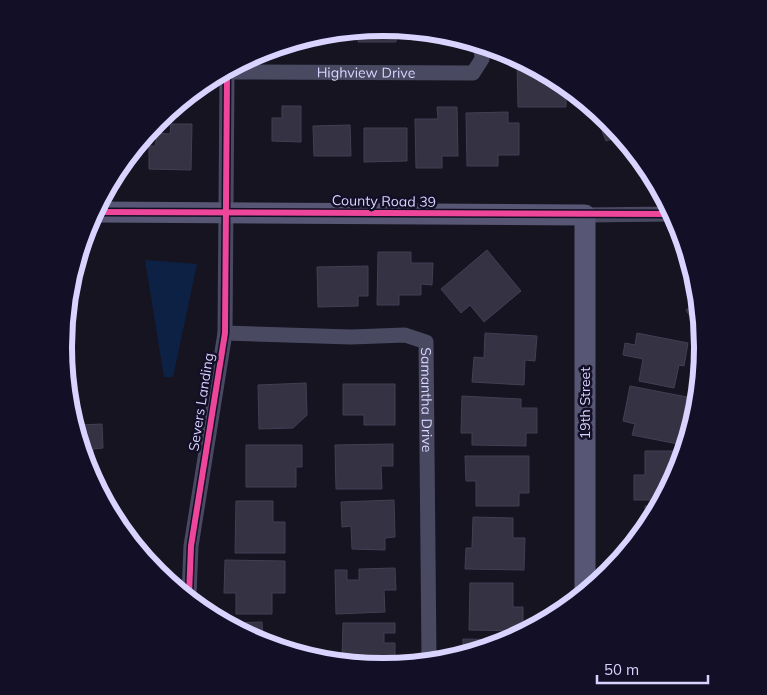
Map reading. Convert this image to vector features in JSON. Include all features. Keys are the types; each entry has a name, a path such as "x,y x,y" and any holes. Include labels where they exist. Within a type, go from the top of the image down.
{"street":[{"name":"Highview Drive","path":"239,72 473,73 482,60 481,52"},
{"name":"Severs Landing","path":"190,591 191,546 225,334 227,79"},
{"name":"County Road 39","path":"103,212 665,214"},
{"name":"19th Street","path":"585,215 585,585"},
{"name":"Samantha Drive","path":"225,334 351,337 406,335 426,342 429,655"}],"water":[{"path":"145,260 197,264 173,377 164,377"}],"building":[{"path":"396,37 396,42 358,42 358,38"},
{"path":"412,38 431,40 412,40"},
{"path":"517,66 566,96 566,107 518,107"},
{"path":"282,106 301,106 301,142 272,141 272,118 282,118"},
{"path":"437,107 457,107 458,156 442,156 442,168 416,168 415,119 438,119"},
{"path":"508,112 508,123 519,123 519,155 498,155 498,166 467,166 466,113"},
{"path":"598,122 614,138 606,141"},
{"path":"171,124 192,124 191,170 149,169 149,146 155,146 158,133 170,134"},
{"path":"350,125 351,156 314,156 313,126"},
{"path":"364,128 407,128 407,161 364,162"},
{"path":"487,250 521,291 484,322 470,305 461,313 441,289"},
{"path":"378,252 411,252 411,263 433,263 432,285 421,284 421,295 399,295 399,305 377,305"},
{"path":"368,266 368,296 358,296 358,306 318,307 317,267"},
{"path":"692,307 694,322 686,310"},
{"path":"485,333 537,336 535,361 525,360 524,385 472,382 474,357 484,358"},
{"path":"637,333 688,343 684,366 679,365 674,388 639,381 643,359 623,355 625,343 635,345"},
{"path":"306,383 307,415 293,428 259,429 258,385"},
{"path":"343,384 395,384 395,425 364,425 364,415 343,415"},
{"path":"630,386 687,397 678,444 632,435 635,424 623,421"},
{"path":"462,396 521,399 521,408 537,408 537,433 526,433 526,446 472,445 472,433 461,433"},
{"path":"102,424 103,448 93,449 93,459 89,448 82,425"},
{"path":"393,444 393,466 381,466 382,489 336,489 335,445"},
{"path":"246,445 302,445 302,467 296,467 296,487 246,487"},
{"path":"645,451 677,451 655,500 634,500 634,475 645,475"},
{"path":"465,456 529,456 529,493 519,493 519,506 476,506 476,481 466,481"},
{"path":"394,500 395,537 385,538 385,550 352,549 351,526 342,527 341,502"},
{"path":"236,501 273,501 273,522 285,522 285,553 235,553"},
{"path":"645,506 651,506 645,515"},
{"path":"473,517 513,518 513,538 525,538 524,570 465,569 466,548 472,548"},
{"path":"225,560 285,561 285,593 272,593 272,614 236,614 236,593 224,593"},
{"path":"395,568 396,590 384,590 385,612 336,614 335,570 347,570 347,580 359,580 359,569"},
{"path":"470,583 513,583 513,607 523,607 523,626 512,631 469,630"},
{"path":"262,622 263,634 246,627 238,623"},
{"path":"343,623 395,623 395,633 384,633 384,643 395,643 395,658 342,656"},
{"path":"463,639 491,640 484,642 463,648"}],"cycle path":[{"path":"189,590 191,546 225,333 227,79"},
{"path":"103,212 665,214"}]}
